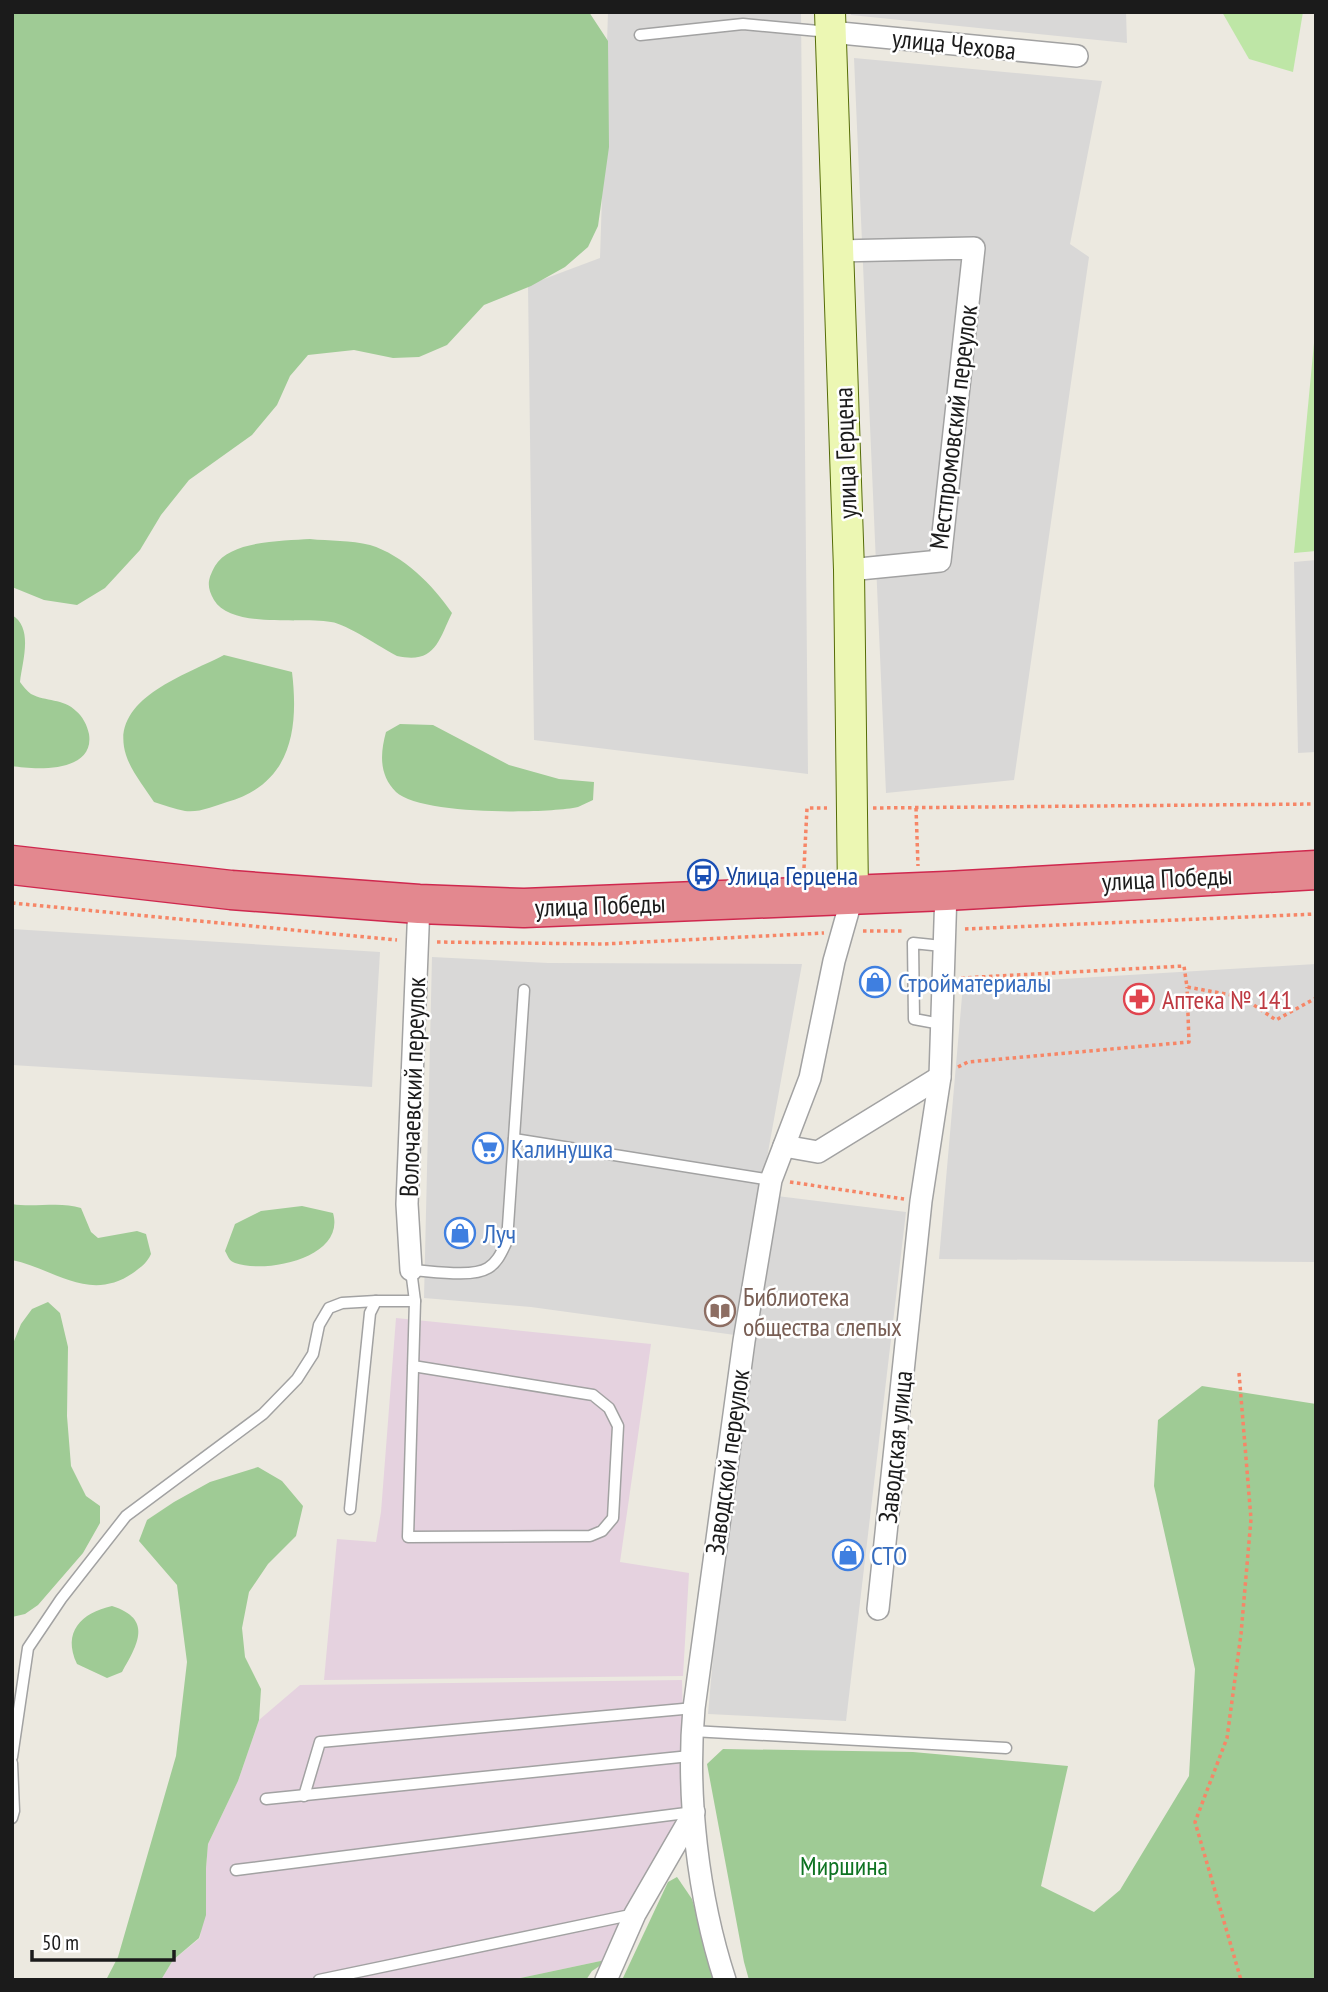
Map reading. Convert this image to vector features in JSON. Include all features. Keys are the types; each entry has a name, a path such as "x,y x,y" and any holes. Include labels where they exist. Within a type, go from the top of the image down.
{"highway":[{"name":"улица Победы","path":"12,865 231,890 419,904 524,908 946,891 1316,870"}],"street":[{"name":"улица Чехова","path":"830,22 1077,56"},
{"name":"улица Герцена","path":"830,22 849,570 853,894"},
{"name":"Местпромовский переулок","path":"837,251 974,248 940,561 849,570"},
{"name":"Заводская улица","path":"878,1609 921,1201 940,1077 946,891"},
{"name":"Заводской переулок","path":"724,1980 710,1927 694,1812 690,1756 694,1708 744,1341 771,1180 810,1078 834,961 853,894"},
{"name":"Волочаевский переулок","path":"411,1270 408,1204 419,904"},
{"path":"784,1146 818,1152 940,1077"},
{"path":"606,1980 635,1914 694,1812"}],"lane":[{"path":"640,35 743,24 830,22"},
{"path":"941,1024 914,1019 913,943 943,938"},
{"path":"413,1366 593,1395 609,1408 618,1426 613,1518 601,1531 590,1536 408,1537 413,1366 415,1301 411,1270 472,1273 488,1269 499,1258 507,1241 524,990"},
{"path":"514,1139 771,1180"},
{"path":"350,1509 370,1313 376,1301"},
{"path":"12,1757 28,1648 61,1599 126,1516 263,1414 280,1397 297,1379 313,1354 319,1325 329,1308 342,1303 415,1301"},
{"path":"304,1796 320,1742 694,1708"},
{"path":"692,1731 1006,1748"},
{"path":"266,1798 690,1756"},
{"path":"12,1763 12,1818"},
{"path":"236,1870 694,1812"},
{"path":"319,1980 635,1914"}],"path":[{"path":"803,896 807,808 1316,804"},
{"path":"943,938 1316,914"},
{"path":"940,1077 968,1062 1189,1042 1184,965 942,979"},
{"path":"1186,987 1242,997 1276,1020 1316,999"},
{"path":"771,1180 921,1201"},
{"path":"1239,1373 1251,1520 1241,1634 1227,1738 1195,1822 1241,1980"}],"shaded area":[{"path":"608,12 801,12 808,774 534,740 528,285 600,258"},
{"path":"850,12 1126,12 1127,43 851,15"},
{"path":"854,58 1102,81 1070,244 1089,257 1014,780 886,793"},
{"path":"1316,560 1316,752 1298,753 1294,562"},
{"path":"12,929 380,952 372,1087 12,1065"},
{"path":"432,957 548,963 802,964 735,1335 531,1307 424,1298"},
{"path":"1316,964 1316,1262 939,1259 963,985"},
{"path":"777,1196 906,1212 846,1721 708,1714 728,1489"},
{"path":"396,1318 651,1344 620,1562 689,1573 683,1676 324,1680 337,1539 376,1542 381,1512"},
{"path":"682,1680 685,1804 610,1959 511,1980 161,1980 173,1960 200,1938 208,1844 238,1781 259,1720 300,1685"}],"green space":[{"path":"12,12 589,12 608,41 609,147 598,226 588,247 565,267 531,286 484,305 447,345 419,357 393,358 354,350 308,355 290,376 277,405 252,435 189,480 161,515 140,550 105,588 77,605 44,600 12,587"},
{"path":"1222,12 1303,12 1293,72 1249,59"},
{"path":"1316,322 1316,551 1294,553"},
{"path":"310,539 370,545 394,556 416,572 452,613 434,648 420,657 397,656 338,624 268,620 235,615 214,600 209,579 222,557 258,544"},
{"path":"12,615 19,621 25,637 20,682 31,694 71,707 86,724 89,734 88,747 83,756 74,762 48,768 12,766"},
{"path":"224,655 292,672 294,714 286,752 278,768 265,782 248,794 227,802 206,809 185,811 154,802 126,755 123,735 128,719 139,704 154,692"},
{"path":"400,724 433,725 509,765 559,779 594,782 593,800 578,807 562,809 484,811 409,800 390,785 382,764 386,732"},
{"path":"12,1204 81,1208 91,1232 98,1238 137,1231 146,1234 151,1254 133,1273 102,1285 72,1281 12,1260"},
{"path":"302,1206 333,1213 334,1229 328,1241 316,1251 283,1264 249,1266 231,1261 225,1251 235,1224 261,1211"},
{"path":"48,1302 60,1313 68,1347 67,1416 71,1466 86,1496 100,1506 100,1523 83,1553 38,1605 25,1614 12,1617 12,1346 21,1324 32,1309"},
{"name":"Миршина","path":"1202,1386 1316,1404 1316,1980 749,1980 707,1764 723,1749 913,1752 1068,1766 1041,1886 1094,1912 1120,1890 1189,1776 1195,1669 1154,1486 1158,1420"},
{"path":"258,1467 282,1481 303,1506 296,1536 268,1564 249,1592 242,1628 245,1657 261,1689 259,1720 238,1781 208,1844 206,1915 199,1938 173,1960 161,1980 106,1980 118,1957 176,1756 187,1662 177,1585 139,1541 147,1520 174,1502 210,1482"},
{"path":"112,1606 125,1611 133,1618 138,1633 133,1652 122,1672 107,1678 77,1664 72,1642 73,1633 83,1619"},
{"path":"677,1877 692,1899 716,1980 622,1980 668,1882"},
{"path":"610,1959 592,1971 586,1980 511,1980"}],"place":[{"name":"Улица Герцена","path":"703,875"},
{"name":"Стройматериалы","path":"875,982"},
{"name":"Аптека № 141","path":"1139,999"},
{"name":"Калинушка","path":"488,1148"},
{"name":"Луч","path":"460,1233"},
{"name":"Библиотека общества слепых","path":"720,1311"},
{"name":"СТО","path":"848,1555"}]}
